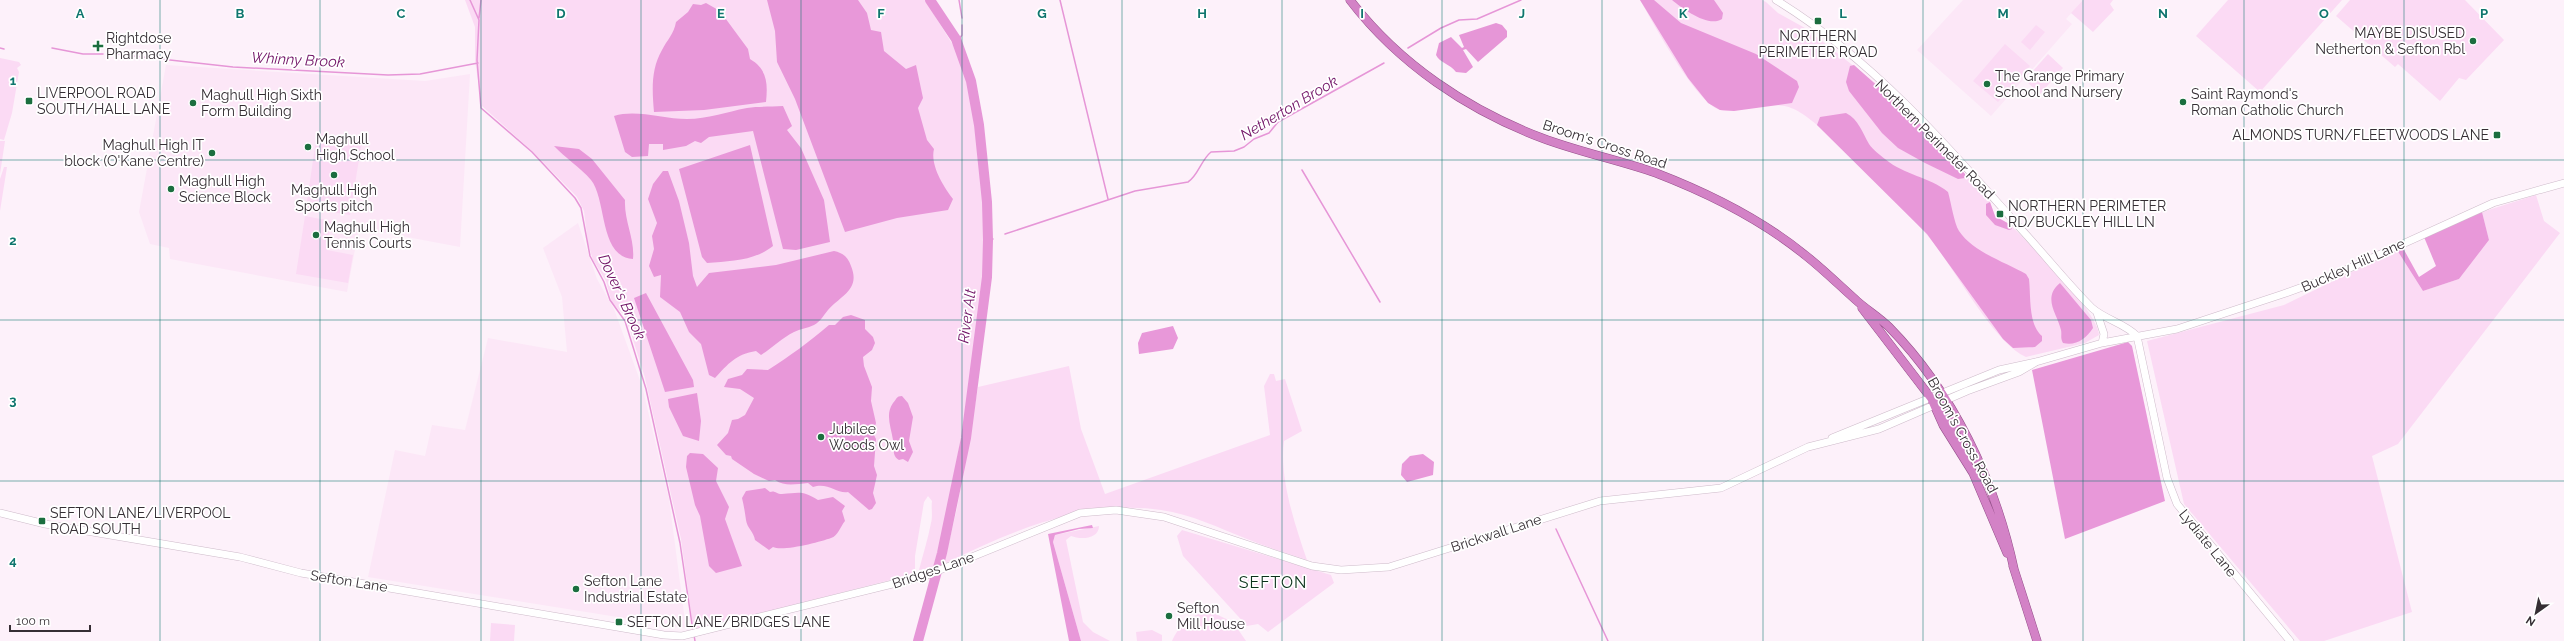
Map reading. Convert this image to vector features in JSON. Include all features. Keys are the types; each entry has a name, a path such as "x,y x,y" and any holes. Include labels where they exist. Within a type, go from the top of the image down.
{"highway":[{"name":"Broom's Cross Road","path":"1350,0 1397,52 1437,84 1486,113 1543,138 1657,174 1731,207 1803,253 1859,303 1877,316 1899,339 1939,400 1988,484 2008,539 2014,569"},
{"name":"Broom's Cross Road","path":"1859,303 1939,400 1963,445 1973,473 2014,569 2037,641"}],"main road":[{"name":"Northern Perimeter Road","path":"1776,0 1841,46 1918,117 1975,176 2097,313 2125,326 2137,336"},
{"name":"Buckley Hill Lane","path":"2137,336 2177,329 2304,287 2493,203 2564,182"},
{"path":"2097,313 2104,334 2102,343"},
{"name":"Brickwall Lane","path":"1164,517 1312,566 1342,570 1389,567 1600,501 1721,488 1777,460 2019,372 2036,362 2102,343 2137,336"},
{"name":"Lydiate Lane","path":"2137,336 2167,478 2177,504 2290,641"},
{"name":"Bridges Lane","path":"695,633 925,576 1080,513 1116,510 1164,517"},
{"name":"Sefton Lane","path":"0,513 45,524 240,557 301,573 664,635 695,633"}],"shaded area":[{"path":"465,0 925,0 956,50 968,79 980,168 984,219 984,276 970,387 946,521 933,568 919,570 932,520 932,501 928,496 924,502 915,556 915,571 910,575 704,628 693,628 681,539 645,378 630,330 624,315 612,303 606,281 593,260 588,243 584,211 577,197 533,152 482,106 475,61 475,27"},
{"path":"767,0 858,0 867,13 871,30 881,32 884,51 906,69 916,65 923,98 918,108 927,140 934,149 934,162 938,175 953,199 948,210 897,218 845,232 795,99 777,62 775,31"},
{"path":"1640,0 1762,0 1778,13 1805,28 1887,92 1920,124 1990,202 1995,216 2011,225 2076,295 2096,324 2099,335 2085,343 2026,357 2013,349 1987,320 1938,249 1915,221 1817,125 1798,111 1783,106 1775,105 1726,111 1720,110 1710,104 1687,78"},
{"path":"1640,0 1654,0 1681,23 1756,54 1797,81 1799,87 1792,103 1734,111 1720,110 1708,103 1688,78"},
{"path":"1672,0 1714,0 1723,13 1722,19 1710,21 1703,19 1689,12"},
{"name":"The Grange Primary School and Nursery","path":"1963,0 2083,0 2066,19 2072,24 1991,116 1917,50"},
{"path":"2083,0 2113,0 2110,4 2114,10 2093,32 2071,13"},
{"path":"2228,0 2342,0 2260,92 2196,36"},
{"path":"2350,0 2465,0 2504,40 2466,80 2459,78 2440,101 2398,64 2395,67 2336,16"},
{"path":"706,3 720,11 748,49 750,59 760,67 765,77 767,89 766,102 704,110 654,112 653,80 658,57 672,33 676,22 688,12 693,4 701,5"},
{"path":"1496,23 1502,25 1507,31 1507,37 1478,62 1466,49 1463,50 1473,67 1466,73 1456,72 1440,60 1436,55 1439,43 1451,37 1462,48 1464,47 1459,35"},
{"path":"2036,25 2045,32 2030,50 2021,42"},
{"path":"2005,44 2030,66 1998,102 1973,81"},
{"path":"2048,54 2063,68 2040,94 2025,80"},
{"path":"0,58 19,62 21,65 17,68 19,72 12,113 4,140 0,139"},
{"name":"Maghull High School","path":"166,65 425,81 470,74 460,247 359,228 347,292 170,259 169,248 150,244 139,212"},
{"path":"1854,65 1920,124 1965,174 1965,178 1958,179 1925,163 1898,148 1882,133 1849,91 1846,82 1850,66"},
{"path":"783,106 792,126 787,130 801,148 824,200 830,242 796,250 783,249 753,131 709,137 701,143 695,141 686,146 663,150 663,144 649,144 648,156 632,157 625,152 614,116 622,114 640,114 678,119 695,119 747,108"},
{"path":"1846,113 1857,123 1869,144 1885,159 1900,169 1933,183 1948,192 1957,227 1972,245 2026,274 2029,279 2030,302 2034,325 2042,336 2042,341 2035,347 2013,348 2003,339 1927,234 1817,125 1820,117"},
{"name":"Maghull High Sports pitch","path":"317,133 362,141 350,215 306,208"},
{"path":"0,141 5,141 0,174"},
{"path":"750,145 773,246 758,255 733,261 707,263 702,257 679,169"},
{"path":"554,146 579,149 592,159 625,200 633,259 622,256 614,249 605,226 600,200 591,180"},
{"path":"4,167 7,167 0,211 0,179"},
{"path":"663,171 668,171 679,201 689,243 693,276 697,287 709,273 776,265 834,251 845,256 850,263 853,281 848,292 814,325 790,334 761,355 756,351 749,352 738,357 728,364 715,378 709,375 701,344 689,332 680,312 660,297 661,275 654,277 649,266 654,249 652,236 657,223 648,199 653,184"},
{"path":"2536,195 2544,221 2560,233 2398,444 2372,456 2412,612 2324,641 2300,641 2184,504 2147,341 2284,305 2397,250 2423,291 2459,279 2489,240 2482,212"},
{"path":"1990,202 1995,216 2011,225 2012,229 2009,230 1995,225 1986,215 1986,204"},
{"path":"2482,212 2489,240 2459,279 2423,291 2397,250 2403,248 2419,277 2436,266 2424,237"},
{"name":"Maghull High Tennis Courts","path":"305,216 331,221 327,250 353,255 348,283 296,274"},
{"path":"578,223 597,279 614,309 642,386 669,499 686,628 368,577 395,450 425,456 432,425 465,430 488,338 567,352 562,297 543,248"},
{"path":"2060,283 2091,320 2093,328 2080,341 2068,344 2063,343 2061,338 2061,330 2051,300 2052,294"},
{"path":"646,293 693,380 694,387 665,392 634,298"},
{"path":"851,315 865,320 865,329 873,337 875,343 872,350 863,357 864,366 872,387 871,401 876,423 873,433 876,439 874,466 877,475 873,493 876,503 872,509 869,510 848,492 823,486 813,487 808,483 783,484 775,480 769,481 754,474 732,459 731,456 726,455 717,445 728,433 732,420 738,419 745,415 754,398 740,389 724,387 728,379 742,375 747,369 768,370 799,349 829,325 835,325 843,317"},
{"path":"1173,326 1178,338 1173,349 1139,354 1138,343 1142,333"},
{"path":"2128,342 2132,346 2165,501 2065,539 2032,370"},
{"path":"1069,366 1081,429 1105,494 1270,435 1264,386 1270,374 1274,374 1276,381 1285,379 1302,431 1284,441 1284,470 1289,501 1307,560 1262,545 1205,522 1183,515 1161,510 1132,508 1104,509 1049,520 995,540 944,564 957,508 978,387"},
{"path":"697,393 701,421 699,441 683,436 669,407 668,399"},
{"path":"902,396 908,403 913,417 909,441 913,452 908,462 903,459 899,460 895,456 894,443 889,421 889,412 893,403 898,397"},
{"path":"690,453 703,454 718,468 716,481 729,507 725,519 742,566 716,573 709,566 700,516 695,505 686,467 687,456"},
{"path":"1423,454 1434,462 1433,475 1407,482 1401,475 1402,464 1410,456"},
{"path":"765,488 770,492 773,491 780,494 804,493 818,500 833,497 845,506 842,511 845,521 837,533 831,538 792,547 773,547 769,550 755,540 747,523 742,498 746,491"},
{"path":"1092,525 1093,528 1079,529 1055,535 1053,542 1081,641 1069,641 1048,534"},
{"path":"1099,526 1096,534 1093,536 1080,538 1071,536 1066,540 1083,622 1093,632 1110,641 1081,641 1053,542 1055,535"},
{"path":"1182,530 1331,575 1334,583 1268,632 1258,624 1247,626 1183,556 1177,536"},
{"path":"1209,611 1233,622 1246,641 1172,641 1178,630 1186,621 1196,615"},
{"path":"491,623 515,625 514,641 490,641"},
{"path":"1152,630 1162,635 1162,641 1137,641 1136,632"}],"waterway":[{"name":"Dover's Brook","path":"470,0 479,20 477,60 481,108 532,152 575,198 581,208 590,256 604,282 610,300 625,321 646,389 680,543 693,631"},
{"path":"479,18 481,0"},
{"name":"River Alt","path":"918,641 942,553 966,438 987,277 988,240 987,202 979,125 971,81 956,39 930,0"},
{"path":"959,0 962,18"},
{"path":"1060,0 1108,199"},
{"name":"Netherton Brook","path":"1408,48 1441,28 1459,20 1477,19 1521,0"},
{"path":"957,42 962,35 962,25"},
{"name":"Whinny Brook","path":"0,48 4,49"},
{"name":"Whinny Brook","path":"52,48 83,54 103,54"},
{"name":"Whinny Brook","path":"116,54 233,67 388,75 420,74 478,63"},
{"name":"Netherton Brook","path":"1005,234 1135,191 1188,182 1211,152 1234,151 1244,147 1254,139 1269,133 1278,122 1384,63"},
{"path":"1302,170 1380,302"},
{"name":"Netherton Brook","path":"988,240 993,239"},
{"path":"1556,529 1608,641"},
{"name":"Dover's Brook","path":"694,635 695,641"}],"place":[{"name":"NORTHERN PERIMETER ROAD","path":"1818,21"},
{"name":"MAYBE DISUSED Netherton & Sefton Rbl","path":"2473,41"},
{"name":"Rightdose Pharmacy","path":"98,46"},
{"name":"The Grange Primary School and Nursery","path":"1987,84"},
{"name":"LIVERPOOL ROAD SOUTH/HALL LANE","path":"29,101"},
{"name":"Saint Raymond's Roman Catholic Church","path":"2183,102"},
{"name":"Maghull High Sixth Form Building","path":"193,103"},
{"name":"ALMONDS TURN/FLEETWOODS LANE","path":"2497,135"},
{"name":"Maghull High School","path":"308,147"},
{"name":"Maghull High IT block (O'Kane Centre)","path":"212,153"},
{"name":"Maghull High Sports pitch","path":"334,175"},
{"name":"Maghull High Science Block","path":"171,189"},
{"name":"NORTHERN PERIMETER RD/BUCKLEY HILL LN","path":"2000,214"},
{"name":"Maghull High Tennis Courts","path":"316,235"},
{"name":"Jubilee Woods Owl","path":"821,437"},
{"name":"SEFTON LANE/LIVERPOOL ROAD SOUTH","path":"42,521"},
{"name":"Sefton Lane Industrial Estate","path":"576,589"},
{"name":"Sefton Mill House","path":"1169,616"},
{"name":"SEFTON LANE/BRIDGES LANE","path":"619,622"}],"district":[{"name":"SEFTON","path":"1273,582"}]}
